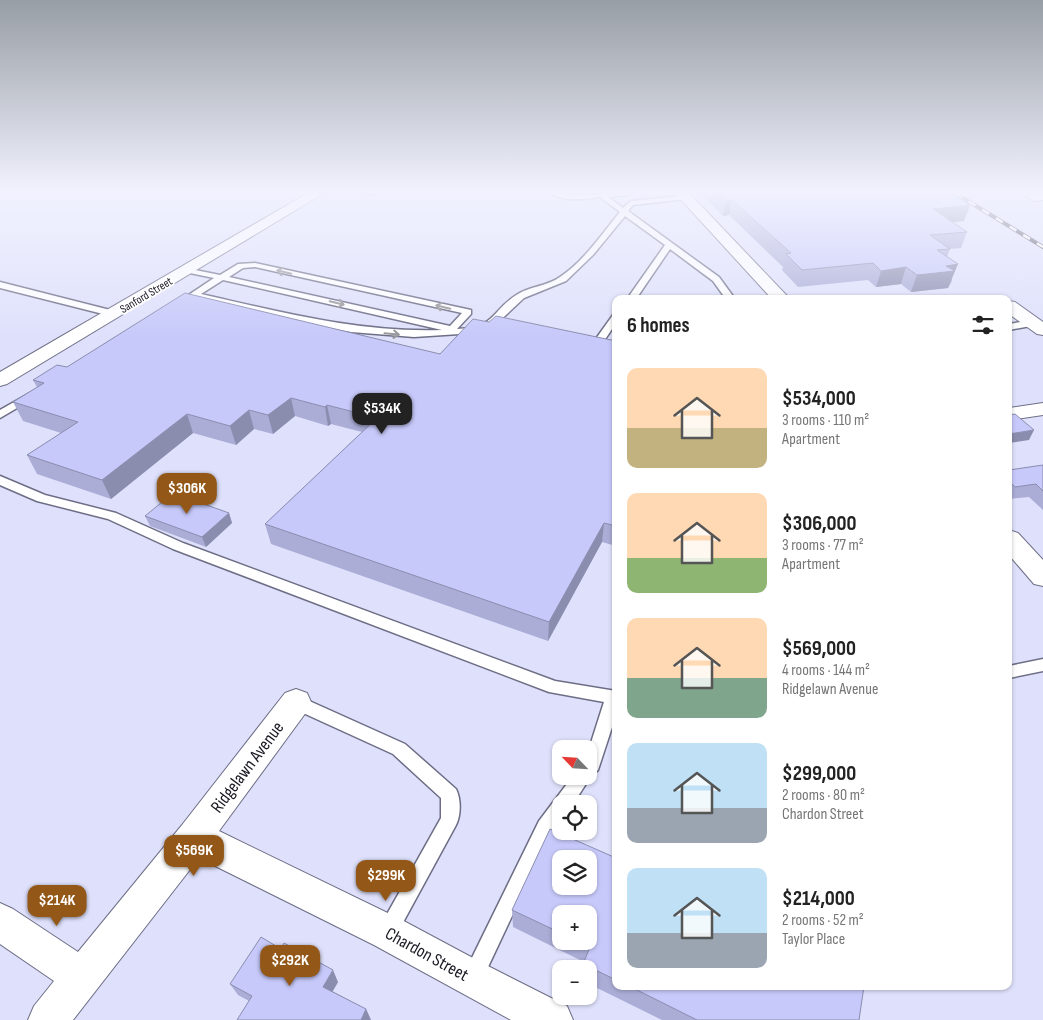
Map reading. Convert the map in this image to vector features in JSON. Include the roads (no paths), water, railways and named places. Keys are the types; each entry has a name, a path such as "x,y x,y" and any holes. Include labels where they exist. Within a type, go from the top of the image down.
{"street":[{"name":"Sanford Street","path":"0,380 237,241"},
{"path":"727,241 778,295"},
{"path":"1012,308 1038,327"},
{"path":"1012,414 1043,410"},
{"path":"1012,542 1043,577"},
{"name":"Ridgelawn Avenue","path":"48,1020 194,837 296,702"},
{"name":"Chardon Street","path":"194,837 387,932 552,1020"},
{"path":"0,922 82,977"}],"lane":[{"path":"450,331 468,312 255,265 241,266 189,297 344,328 400,334 478,330 487,327 508,306 522,296 563,278 599,241"},
{"path":"663,241 716,279 728,295"},
{"path":"634,295 669,245"},
{"path":"188,270 450,331"},
{"path":"0,285 115,314"},
{"path":"612,323 598,342 612,346"},
{"path":"1012,327 1038,327"},
{"path":"0,415 42,389"},
{"path":"0,480 41,498 112,516 178,546 554,687 612,697"},
{"path":"1012,671 1043,665"},
{"path":"296,702 399,749 450,795 450,819 387,932"},
{"path":"598,747 612,706"},
{"path":"472,979 545,827 552,818"}],"railway":[{"path":"1033,241 1043,247"}]}
